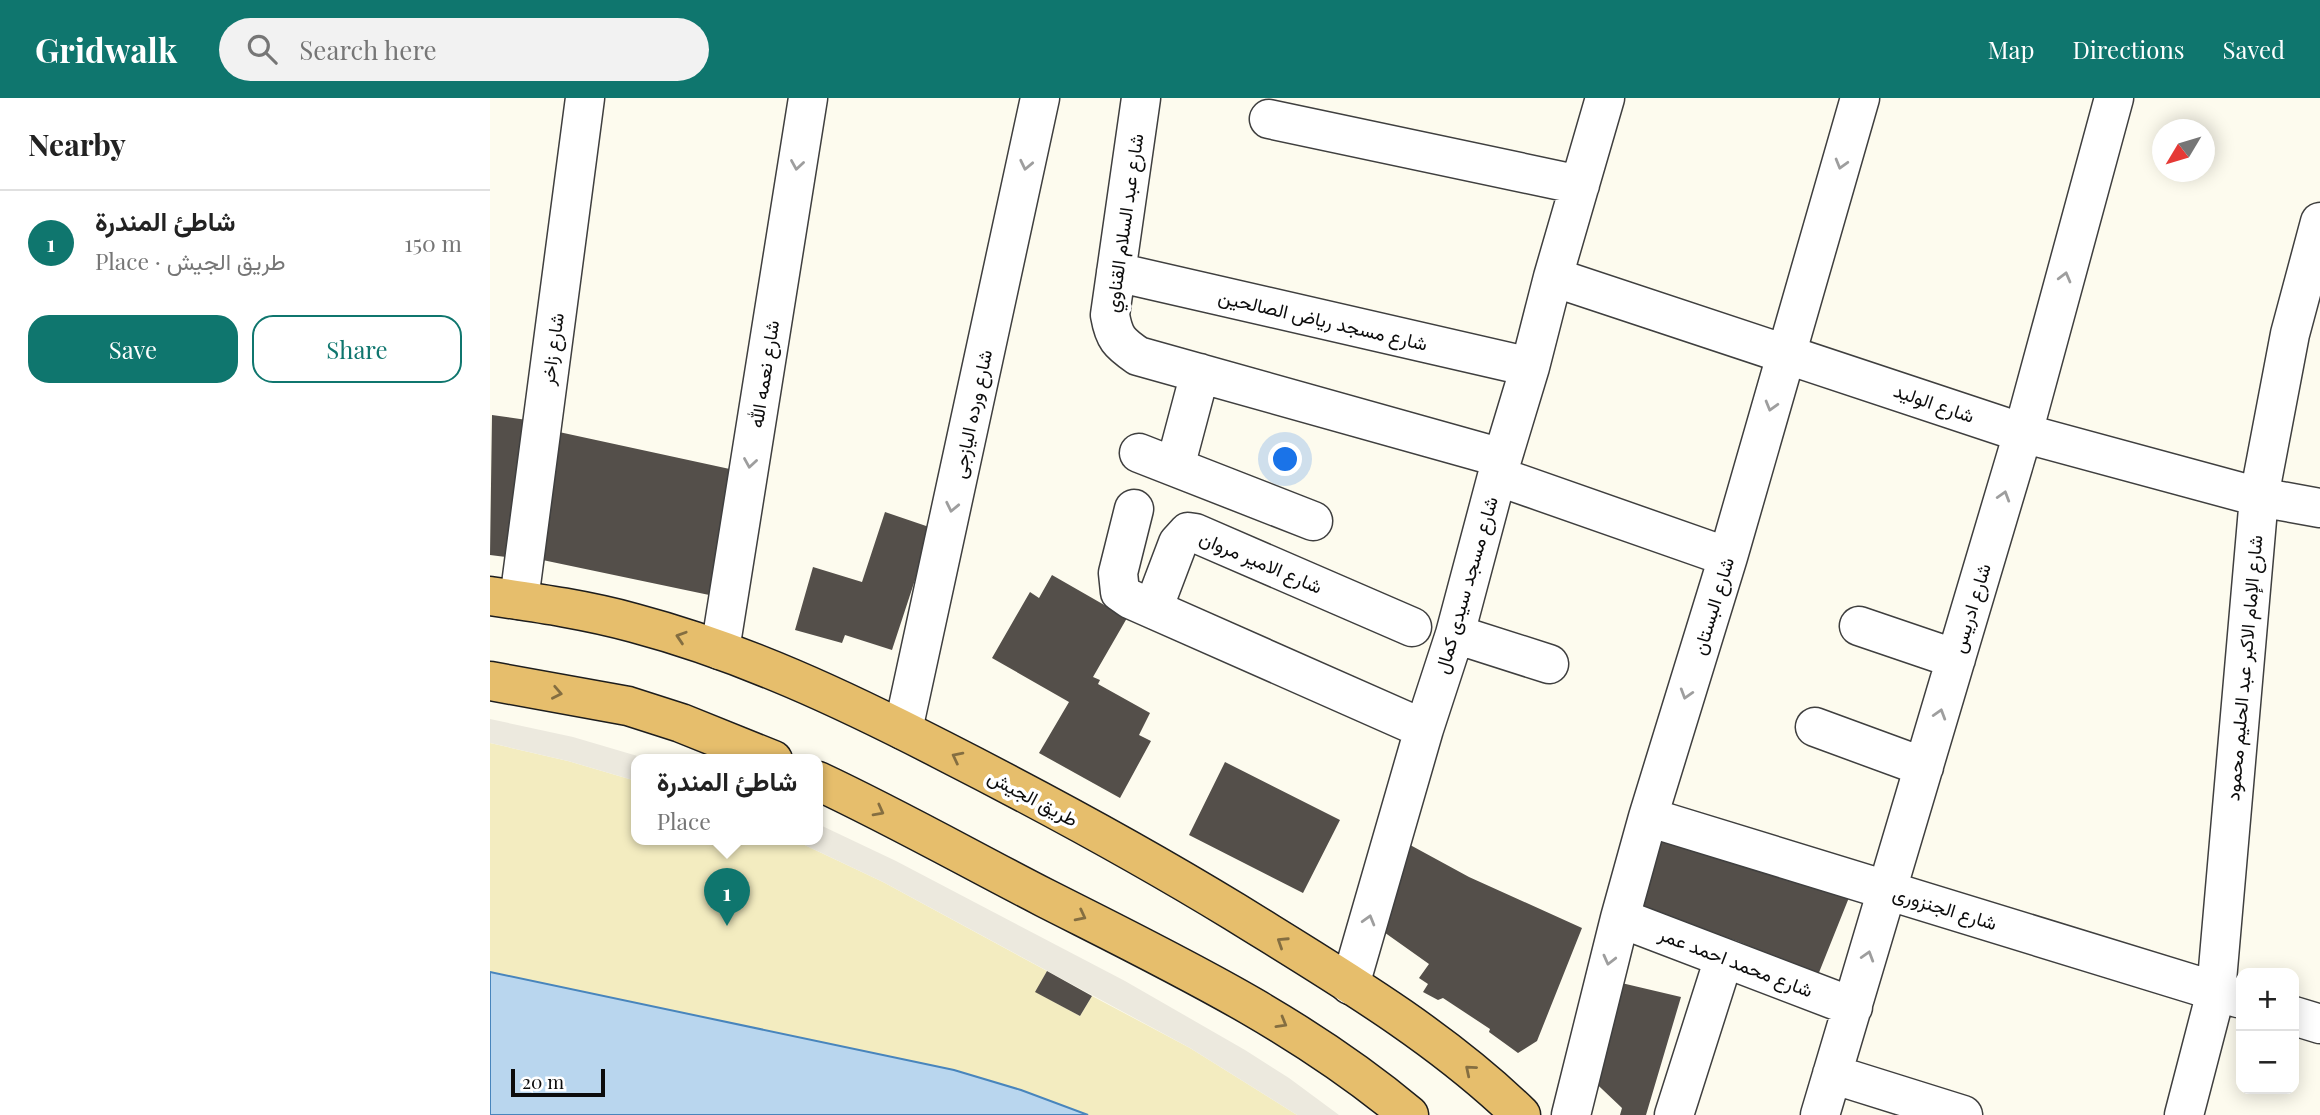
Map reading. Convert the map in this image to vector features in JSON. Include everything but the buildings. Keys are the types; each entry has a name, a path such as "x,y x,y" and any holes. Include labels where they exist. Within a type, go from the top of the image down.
{"highway":[{"name":"طريق الجيش","path":"504,598 633,623 720,650 813,687 903,730 1045,803 1257,926 1350,985 1461,1063 1521,1115"},
{"path":"490,681 628,706 681,723 759,754"},
{"path":"823,784 1217,986 1293,1030 1370,1083 1409,1115"}],"street":[{"name":"شارع زاخر","path":"504,598 585,98"},
{"name":"شارع نعمه الله","path":"720,650 808,98"},
{"name":"شارع ورده اليازجى","path":"903,730 1040,98"},
{"name":"شارع عبد السلام القناوي","path":"1141,98 1110,315 1114,335 1138,356 1499,467 1728,557"},
{"name":"شارع مسجد سيدى كمال","path":"1350,985 1424,729 1455,634 1499,467 1530,368 1553,277 1605,98"},
{"name":"شارع البستان","path":"1571,1115 1648,817 1728,557 1860,98"},
{"name":"شارع ادريس","path":"1820,1115 2023,433 2113,98"},
{"path":"1269,119 1580,185"},
{"name":"شارع الإمام الاكبر عبد الحليم محمود","path":"2184,1115 2229,996 2259,497 2290,334 2320,222"},
{"name":"شارع مسجد رياض الصالحين","path":"1116,272 1530,368"},
{"name":"شارع الوليد","path":"1553,277 2023,433 2259,497 2320,508"},
{"path":"1175,467 1200,373"},
{"path":"1139,453 1313,521"},
{"path":"1134,509 1118,583 1120,592 1129,599 1424,729"},
{"name":"شارع الامير مروان","path":"1153,609 1178,543 1188,532 1412,626"},
{"path":"1859,626 1956,659"},
{"path":"1455,634 1549,664"},
{"path":"1815,727 1924,767"},
{"name":"شارع الجنزورى","path":"1648,817 2229,996"},
{"name":"شارع محمد احمد عمر","path":"1620,918 1853,1007"},
{"path":"1674,1115 1724,958"},
{"path":"2299,1018 2320,1024"},
{"path":"1832,1074 1963,1115"}],"sand":[{"path":"490,743 568,761 631,780 631,845 805,845 883,882 1047,971 1036,992 1080,1016 1092,996 1190,1048 1297,1115 1088,1115 1021,1090 954,1070 490,972"}],"shaded area":[{"path":"490,719 573,737 631,754 631,780 568,761 490,743"},
{"path":"823,826 896,861 1125,981 1245,1050 1339,1115 1297,1115 1190,1048 883,882 805,845 823,845"}],"water":[{"path":"490,972 954,1070 1021,1090 1088,1115 490,1115"}],"place":[{"name":"شاطئ المندرة","path":"727,926"}]}
